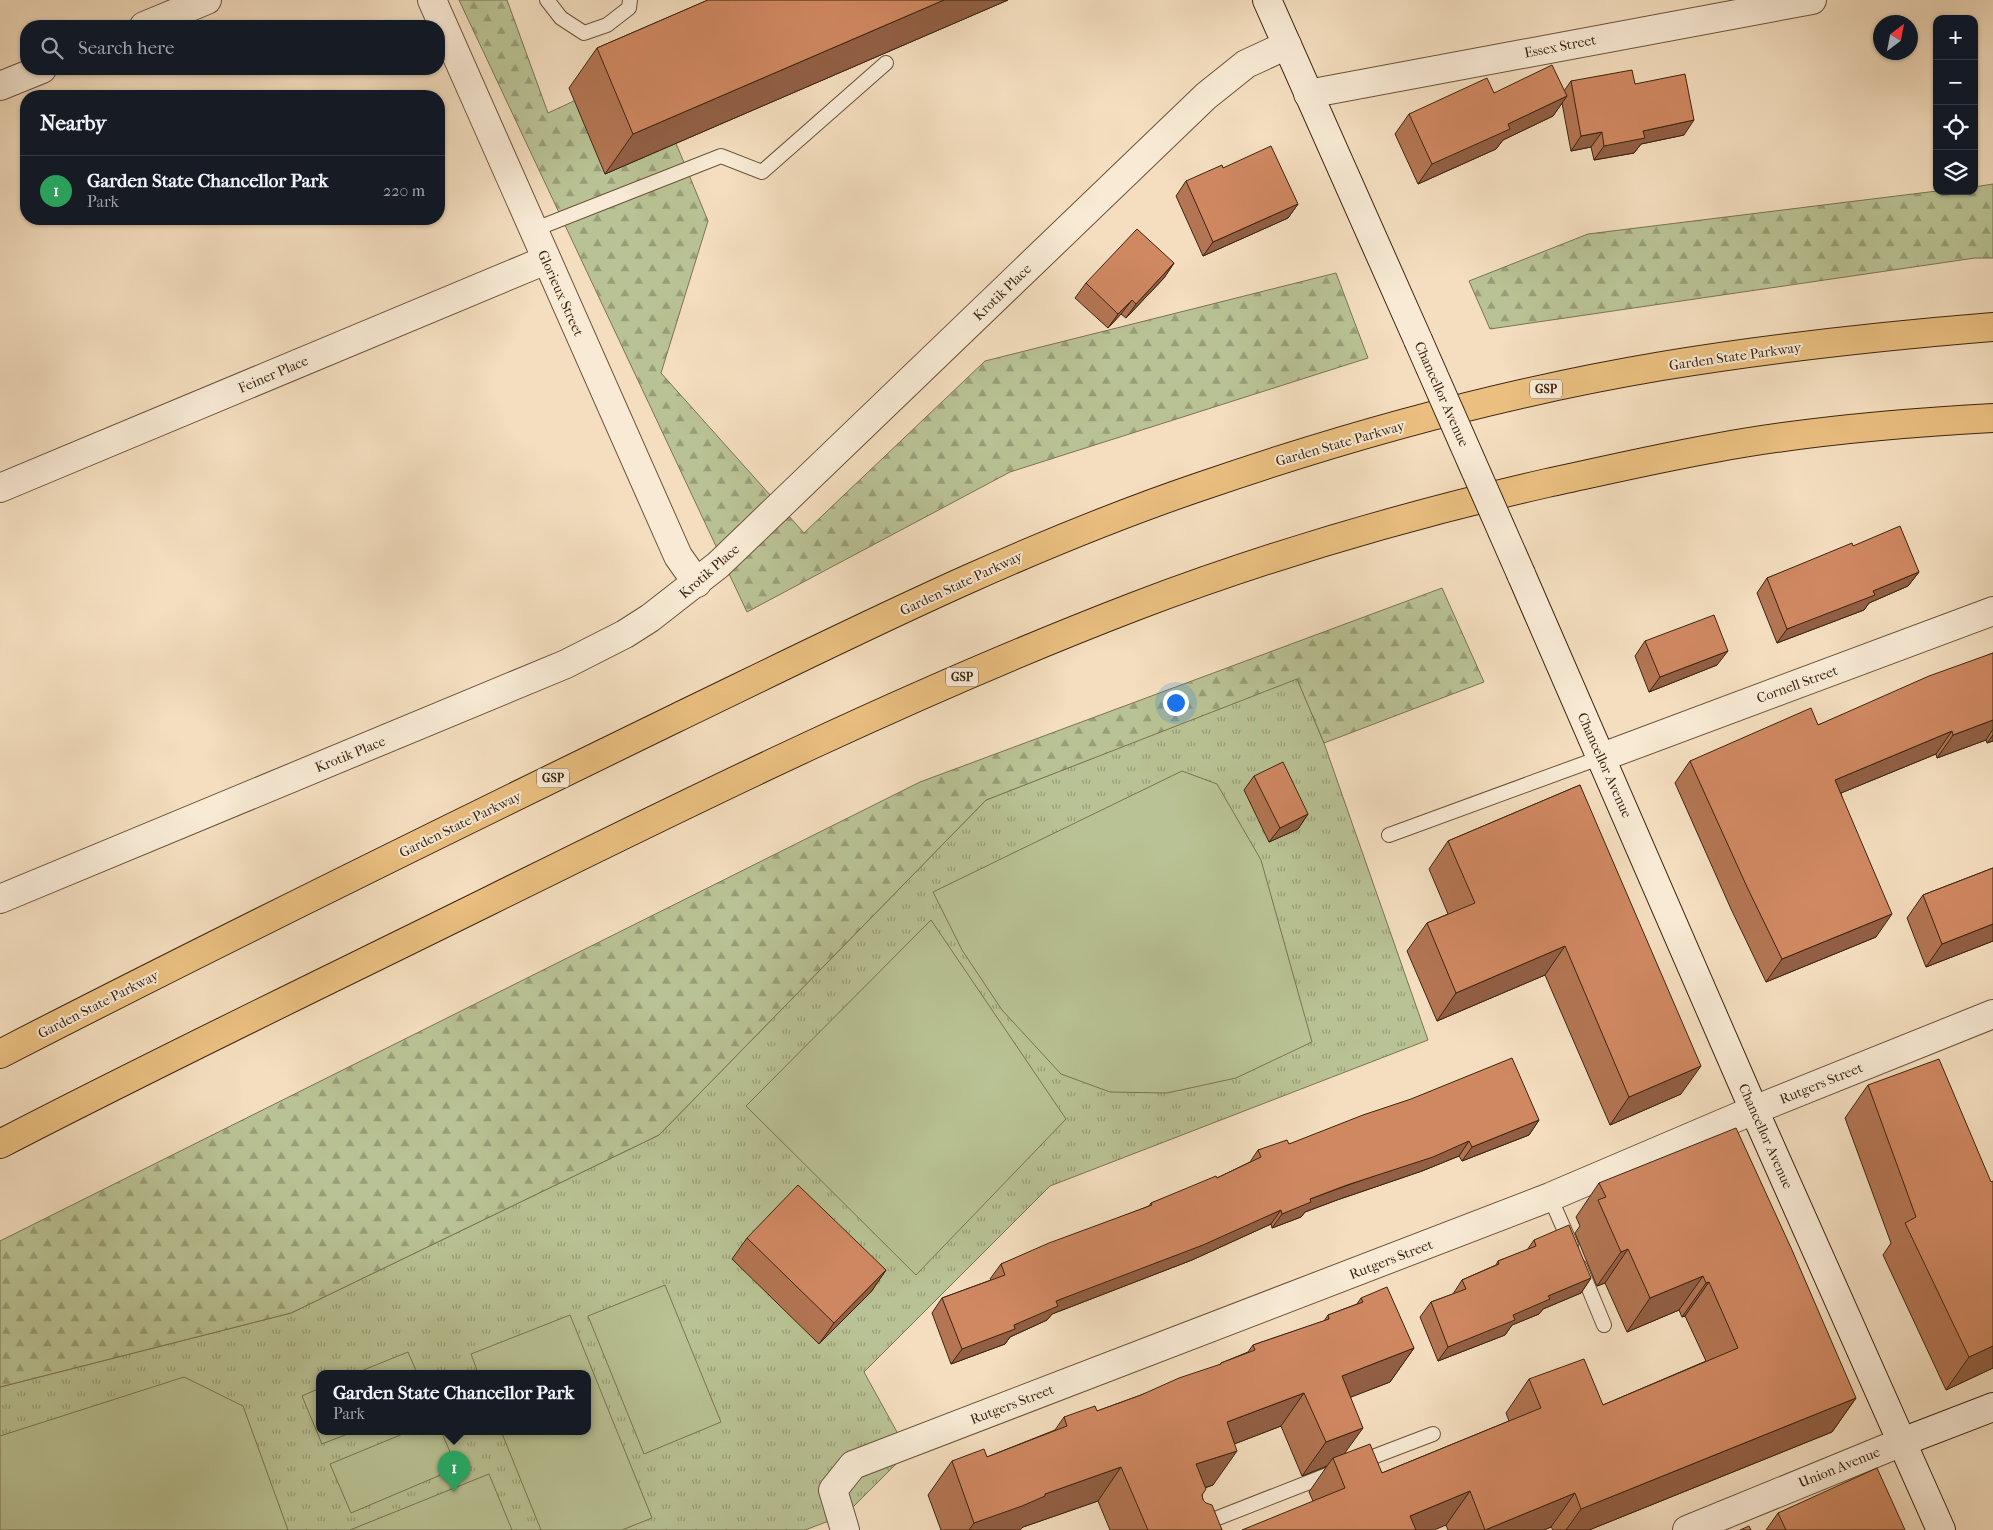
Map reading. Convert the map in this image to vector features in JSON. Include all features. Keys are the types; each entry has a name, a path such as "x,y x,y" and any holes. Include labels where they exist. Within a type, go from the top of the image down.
{"highway":[{"name":"Garden State Parkway","path":"0,1054 365,870 794,661 1018,557 1114,517 1207,484 1315,450 1427,418 1546,389 1660,366 1775,349 1993,327"},
{"name":"GSP","path":"0,1144 708,792 941,686 1027,649 1141,604 1353,533 1478,499 1603,471 1720,447 1837,431 1993,418"}],"street":[{"path":"159,20 207,0"},
{"name":"Glorieux Street","path":"432,0 441,20"},
{"name":"Chancellor Avenue","path":"1267,0 1602,757 1754,1110 1941,1530"},
{"name":"Essex Street","path":"1308,94 1686,11 1812,0"},
{"name":"Glorieux Street","path":"445,30 678,556 697,583"},
{"name":"Krotik Place","path":"0,899 552,671 625,634 650,618 718,565 1206,96 1246,64 1287,44"},
{"path":"0,86 27,75"},
{"name":"Feiner Place","path":"0,488 546,260"},
{"name":"Cornell Street","path":"1602,757 1993,611"},
{"name":"Rutgers Street","path":"845,1530 833,1490 853,1465 1550,1197 1754,1110 1993,1014"},
{"name":"Union Avenue","path":"1687,1530 1993,1407"}],"lane":[{"path":"547,0 561,18 584,33 607,25 628,8 630,0"},
{"path":"533,230 721,156 762,172 886,63"},
{"path":"1390,836 1602,757"},
{"path":"1550,1197 1604,1325"},
{"path":"1186,1530 1434,1434"}],"green space":[{"path":"459,0 507,0 548,113 645,68 708,221 661,373 804,533 985,361 1336,273 1368,358 1010,472 747,612"},
{"path":"1993,184 1993,258 1975,258 1490,329 1469,281 1588,234 1933,191 1933,195 1978,195 1978,186"},
{"path":"1442,588 1484,682 1324,743 1297,679 986,800 659,1135 291,1313 0,1387 0,1241 920,782"},
{"path":"1297,678 1324,743 1428,1040 1050,1186 864,1372 908,1452 845,1515 805,1530 0,1530 0,1387 291,1313 659,1135 986,800"},
{"path":"1182,771 1217,784 1261,860 1312,1042 1236,1078 1167,1093 1110,1092 1061,1074 1002,1010 962,950 933,892"},
{"path":"931,920 1066,1119 916,1275 746,1106"},
{"path":"665,1285 721,1422 644,1454 588,1316"},
{"path":"570,1315 652,1518 622,1530 541,1530 503,1435 591,1435 591,1370 477,1370 471,1354"},
{"path":"408,1352 416,1370 363,1370"},
{"path":"184,1377 243,1406 288,1530 0,1530 0,1436"},
{"path":"316,1390 316,1430 302,1396"},
{"path":"318,1435 345,1435 322,1444"},
{"path":"400,1435 443,1435 457,1468 351,1513 330,1464"},
{"path":"489,1474 512,1530 350,1530"}],"building":[{"path":"708,0 944,0 633,134 597,48"},
{"path":"1552,65 1567,96 1508,124 1510,129 1432,164 1409,114 1487,78 1494,93"},
{"path":"1632,70 1635,84 1685,74 1694,120 1643,131 1645,138 1604,146 1602,132 1581,136 1571,81"},
{"path":"1271,146 1298,204 1213,242 1186,181 1222,165 1223,168"},
{"path":"1137,229 1174,263 1136,304 1132,300 1118,314 1086,283"},
{"path":"1900,526 1919,572 1873,591 1875,595 1787,629 1767,578 1852,543 1853,546"},
{"path":"1714,615 1728,651 1660,677 1645,641"},
{"path":"1993,653 1993,720 1953,735 1952,731 1835,780 1892,914 1782,959 1690,761 1811,708 1818,725 1929,676"},
{"path":"1283,762 1308,814 1280,828 1254,776"},
{"path":"1580,785 1701,1066 1629,1097 1565,946 1456,993 1427,923 1475,903 1448,841"},
{"path":"1993,868 1993,924 1942,944 1923,895"},
{"path":"1512,1058 1539,1120 1472,1147 1469,1141 1433,1157 1347,1185 1310,1199 1311,1202 1282,1214 1281,1210 1203,1245 1056,1301 1058,1306 1014,1325 1015,1329 962,1349 942,1298 1005,1275 1001,1264 1049,1243 1152,1205 1151,1203 1216,1176 1217,1178 1261,1157 1258,1150 1287,1140 1289,1144 1363,1115 1411,1099"},
{"path":"1939,1059 1991,1182 1993,1181 1993,1346 1969,1357 1905,1223 1916,1217 1868,1085"},
{"path":"1736,1128 1792,1250 1856,1398 1581,1509 1575,1493 1485,1530 1470,1491 1410,1516 1416,1530 1242,1530 1345,1488 1333,1458 1370,1444 1382,1473 1541,1408 1529,1379 1584,1359 1603,1405 1738,1348 1709,1282 1706,1283 1703,1276 1650,1298 1628,1249 1621,1252 1598,1200 1606,1197 1599,1183"},
{"path":"798,1185 886,1270 834,1323 747,1238"},
{"path":"1569,1225 1591,1278 1548,1296 1550,1299 1513,1315 1515,1320 1448,1347 1431,1302 1466,1289 1462,1280 1499,1264 1498,1261 1536,1246 1534,1240"},
{"path":"1387,1287 1414,1348 1342,1376 1363,1428 1326,1442 1304,1393 1227,1422 1237,1451 1196,1464 1206,1489 1202,1495 1203,1500 1212,1505 1222,1530 1148,1530 1121,1467 1045,1494 1045,1496 1022,1506 974,1523 952,1461 984,1449 987,1457 1067,1426 1064,1417 1095,1406 1097,1411 1141,1395 1179,1378 1221,1364 1255,1350 1253,1345 1329,1319 1328,1315 1363,1302 1361,1298"},
{"path":"1877,1468 1905,1530 1786,1530 1778,1513"},
{"path":"1749,1526 1751,1530 1740,1530"}],"place":[{"name":"Garden State Chancellor Park","path":"454,1492"}]}
